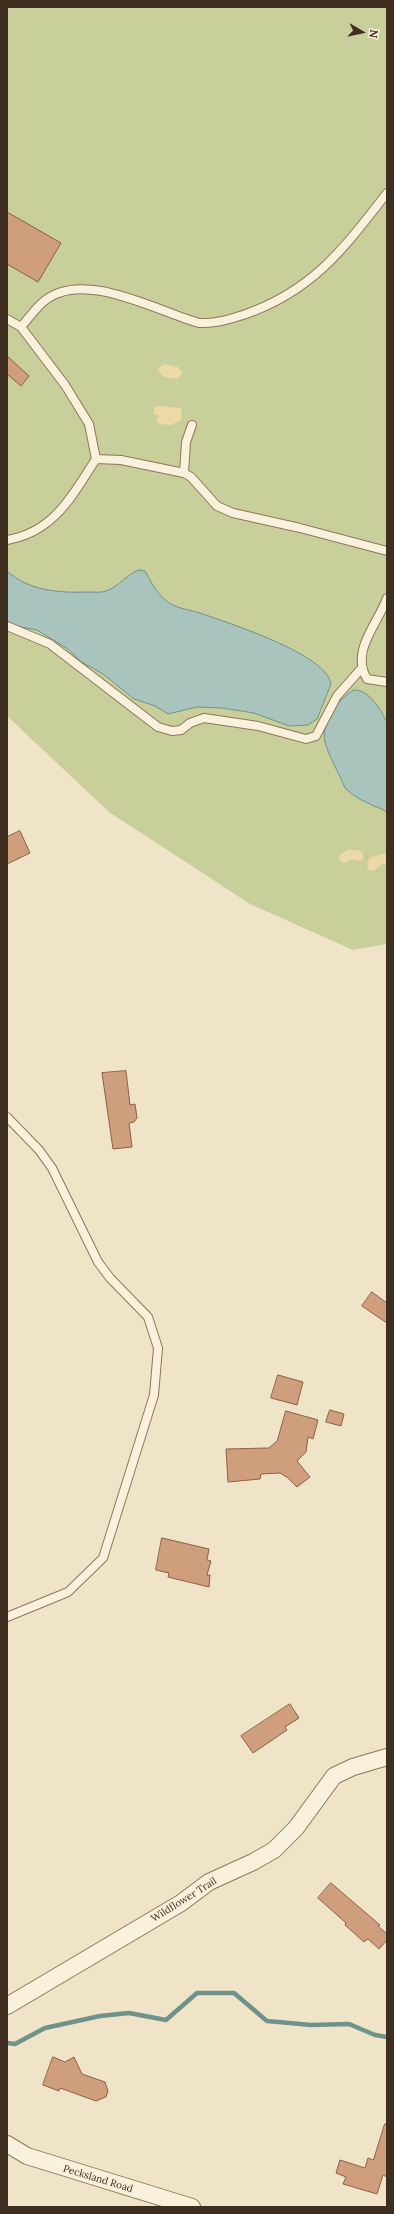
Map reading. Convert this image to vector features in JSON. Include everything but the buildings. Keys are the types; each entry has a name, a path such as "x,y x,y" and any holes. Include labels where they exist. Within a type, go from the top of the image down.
{"street":[{"name":"Wildflower Trail","path":"7,2006 181,1903 209,1882 253,1862 274,1850 296,1828 334,1776 353,1767 387,1757"},
{"name":"Pecksland Road","path":"7,2144 27,2156 192,2207"}],"lane":[{"path":"21,328 44,301 67,290 95,289 199,323 214,324 269,306 319,273 387,193"},
{"path":"7,320 21,328 65,385 89,424 96,459 63,508 44,527 20,538 7,540"},
{"path":"184,473 186,442 192,425"},
{"path":"96,459 121,460 184,473 191,477 217,506 233,513 300,528 387,551"},
{"path":"7,626 50,644 158,727 172,731 181,730 190,723 204,718 258,726 306,739 316,736 337,696 361,669 365,641 376,623 387,598"},
{"path":"361,669 367,679 387,682"},
{"path":"7,1117 39,1150 52,1168 98,1262 110,1278 148,1317 158,1348 154,1395 103,1558 68,1592 7,1617"}],"green space":[{"path":"7,7 387,7 387,944 353,950 250,904 109,812 7,716"}],"sand":[{"path":"164,364 178,367 183,373 177,379 164,377 157,369"},
{"path":"155,407 180,408 182,411 181,420 171,425 159,424 156,421 159,416 153,414"},
{"path":"349,849 361,851 364,857 361,861 352,860 344,863 341,862 339,860 340,855"},
{"path":"387,853 387,866 383,863 374,871 368,869 367,863 371,857"}],"water":[{"path":"7,571 16,578 35,587 66,592 104,592 120,583 135,571 145,571 159,594 174,606 200,613 253,632 295,651 313,662 325,673 331,684 317,719 308,725 289,726 254,713 222,708 197,707 168,714 155,706 134,699 103,674 80,661 68,649 37,630 16,626 7,621"},
{"path":"354,690 365,693 370,697 382,713 387,723 387,813 360,799 345,788 325,742 325,727 328,719 342,699"}],"waterway":[{"path":"7,2043 15,2044 45,2028 100,2016 129,2013 166,2020 197,1993 234,1993 267,2021 311,2025 349,2024 375,2035 387,2037"}]}
